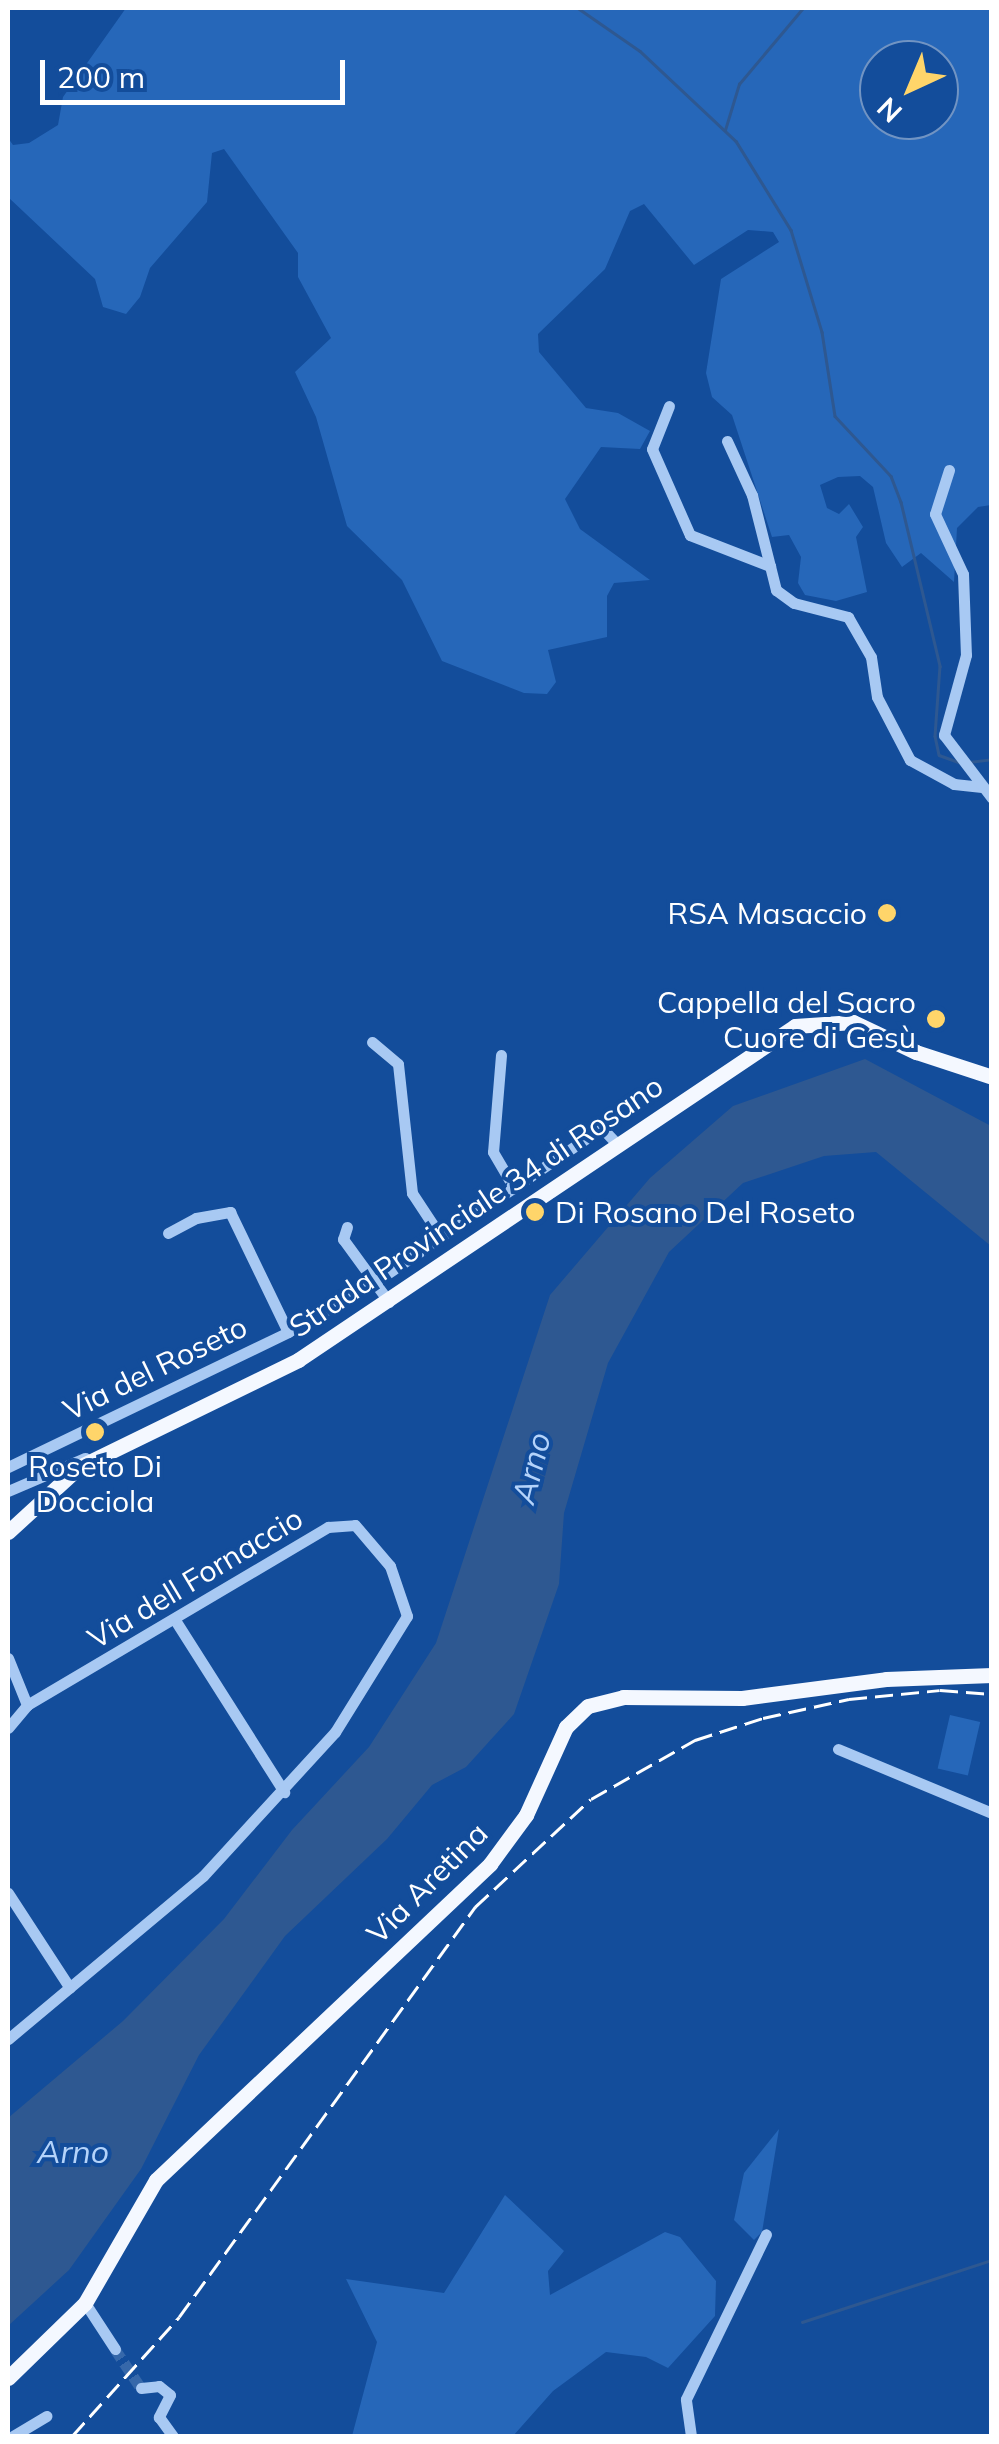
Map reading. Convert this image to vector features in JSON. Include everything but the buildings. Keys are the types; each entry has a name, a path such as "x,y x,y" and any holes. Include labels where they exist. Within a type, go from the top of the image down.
{"main road":[{"name":"Strada Provinciale 34 di Rosano","path":"8,1532 57,1484 112,1446 298,1360 389,1302 772,1038 817,1020 853,1022 916,1052 992,1077"},
{"name":"Via Aretina","path":"8,2378 85,2303 156,2180 490,1864 526,1815 566,1728 588,1706 623,1696 742,1698 886,1679 992,1675"}],"street":[{"path":"669,406 652,449 681,522 709,548 770,566"},
{"path":"727,441 752,495 776,590 794,603 848,617 871,658 877,697 910,760 954,784 982,787"},
{"path":"949,470 935,514 963,574 966,655 944,735 992,798"},
{"path":"372,1042 398,1064 412,1193 440,1238"},
{"path":"500,1055 493,1152 514,1188"},
{"name":"Via del Roseto","path":"8,1467 288,1332 375,1282 602,1128 618,1145"},
{"path":"168,1233 196,1218 230,1212 288,1332"},
{"path":"348,1227 343,1239 389,1302"},
{"path":"8,1491 112,1446"},
{"name":"Via dell Fornaccio","path":"8,2039 203,1876 284,1792 334,1732 407,1616 390,1566 355,1525 328,1527 26,1704"},
{"path":"175,1620 284,1792"},
{"path":"8,1658 26,1704 8,1728"},
{"path":"838,1749 992,1813"},
{"path":"8,1893 70,1988"},
{"path":"691,2436 686,2399 766,2234"},
{"path":"85,2303 115,2349"},
{"path":"141,2388 158,2386 170,2394 159,2417 173,2436"},
{"path":"13,2436 46,2416"}],"shaded area":[{"path":"126,8 991,8 991,505 978,507 957,528 954,582 921,553 902,567 886,543 873,487 860,476 838,477 820,485 827,508 839,514 849,504 863,527 856,537 867,592 836,601 805,595 798,583 801,557 789,535 772,537 732,415 712,397 706,373 721,279 779,242 773,232 748,230 694,265 644,204 630,211 605,269 538,334 539,352 586,408 618,413 650,431 640,449 601,447 565,499 580,529 650,580 614,583 607,596 607,637 548,650 556,682 547,694 524,693 442,661 402,580 347,526 316,417 295,372 331,338 298,277 298,253 224,149 212,153 207,202 150,268 140,297 126,314 103,307 95,279 8,197 8,138 13,145 29,143 58,125 63,97"},
{"path":"950,1715 980,1722 968,1776 938,1769"},
{"path":"779,2129 762,2232 754,2240 734,2220 744,2173"},
{"path":"505,2195 564,2251 548,2271 550,2295 665,2232 680,2237 716,2281 715,2316 668,2368 646,2357 606,2352 553,2391 513,2436 352,2436 377,2342 346,2279 444,2293"}],"water":[{"name":"Arno","path":"865,1059 991,1126 991,1246 876,1152 824,1156 743,1183 669,1252 608,1363 564,1513 559,1584 514,1714 466,1767 432,1785 387,1839 285,1936 199,2055 141,2169 69,2270 8,2326 8,2118 123,2021 224,1919 292,1830 369,1747 436,1643 550,1295 650,1178 733,1106"}],"waterway":[{"path":"578,8 640,51 736,141 791,230 822,332 835,416 891,476 901,502 940,666 935,736 939,755 961,763"},
{"path":"725,130 739,84 803,8"},
{"path":"969,762 992,759"},
{"path":"802,2322 992,2260"}],"tunnel":[{"path":"115,2349 141,2388"}],"railway":[{"path":"72,2436 179,2317 475,1907 591,1799 695,1740 763,1718 849,1699 940,1690 992,1694"}],"place":[{"name":"RSA Masaccio","path":"887,913"},
{"name":"Cappella del Sacro Cuore di Gesù","path":"936,1019"},
{"name":"Di Rosano Del Roseto","path":"535,1212"},
{"name":"Roseto Di Docciola","path":"95,1432"}]}
